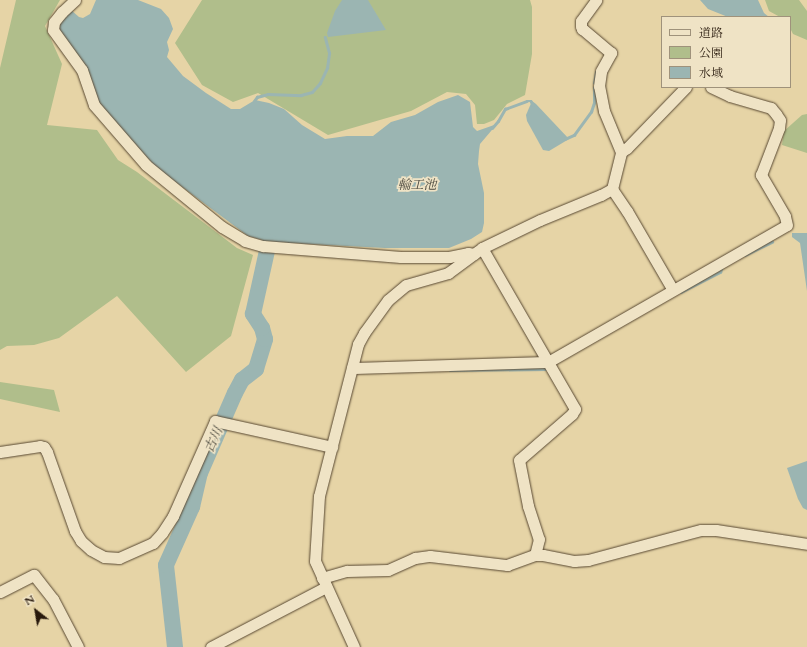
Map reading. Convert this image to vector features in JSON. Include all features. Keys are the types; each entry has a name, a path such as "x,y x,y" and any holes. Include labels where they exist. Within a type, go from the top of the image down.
{"street":[{"path":"75,0 54,22 53,30 82,70 94,105 146,165 222,227 245,241 268,247 401,257 448,257 478,251"},
{"path":"354,647 316,561 319,496 358,344 364,333 396,292 406,285 448,273 478,251 540,220 612,189 621,152 604,112 599,86 601,71 611,53 582,29 581,26 581,21 596,0"},
{"path":"621,152 627,148 685,88"},
{"path":"352,368 548,362 787,225 785,216 761,175 779,128 780,120 771,108 730,96 713,88"},
{"path":"612,189 627,210 673,290"},
{"path":"478,251 548,362 575,409 572,414 520,460 528,506 539,539 535,555"},
{"path":"0,452 40,446 44,447 75,531 81,541 91,550 104,557 119,558 153,543 162,533 173,516 215,421 332,447"},
{"path":"211,647 324,582 347,571 388,570 415,558 430,556 507,566 535,555 543,555 574,561 588,560 708,530 807,544"},
{"path":"0,592 34,575 53,599 78,647"}],"green space":[{"path":"16,0 60,0 45,26 62,64 47,125 97,130 118,160 137,172 237,248 253,255 231,336 186,372 117,296 59,338 34,345 7,346 0,350 0,68"},
{"path":"202,0 530,0 532,7 532,54 525,95 507,104 494,120 484,124 477,124 475,105 466,94 447,92 411,111 328,135 258,93 233,102 202,85 175,43"},
{"path":"765,0 799,0 807,11 807,40 793,34 791,30 791,16 778,16 769,11"},
{"path":"807,114 807,153 782,145 784,131 802,115"},
{"path":"0,382 54,390 60,412 0,399"}],"water":[{"name":"輪工池","path":"96,0 138,0 161,9 169,18 173,29 167,42 169,50 167,57 183,76 231,109 240,109 255,100 269,103 284,109 302,125 325,139 347,136 373,136 391,122 415,115 438,102 458,95 470,102 473,127 477,131 497,124 480,144 479,151 478,164 484,193 484,223 482,232 471,239 449,248 385,248 269,242 248,236 158,169 98,105 59,28 62,20 71,10 79,17 83,18 90,14"},
{"path":"342,0 368,0 386,30 328,37 327,33 335,11"},
{"path":"700,0 758,0 764,13 768,16 726,16 708,9"},
{"path":"532,101 569,139 549,151 543,150 527,121 526,115"},
{"path":"792,233 807,233 807,291 800,243 792,237"},
{"path":"807,461 807,510 803,508 798,499 787,468"}],"waterway":[{"path":"254,101 257,97 268,94 301,95 312,92 320,83 327,68 329,53 325,38"},
{"path":"594,83 596,72"},
{"path":"565,139 574,135 591,112 594,103 594,88"},
{"path":"492,128 505,109 527,101 531,101 533,105"},
{"name":"古川","path":"175,647 166,565 192,507 200,473 235,393 242,380 256,369 265,339 262,328 253,314 269,242"},
{"path":"745,255 772,242"},
{"path":"681,292 720,272 722,267"},
{"path":"450,370 546,369"}]}
